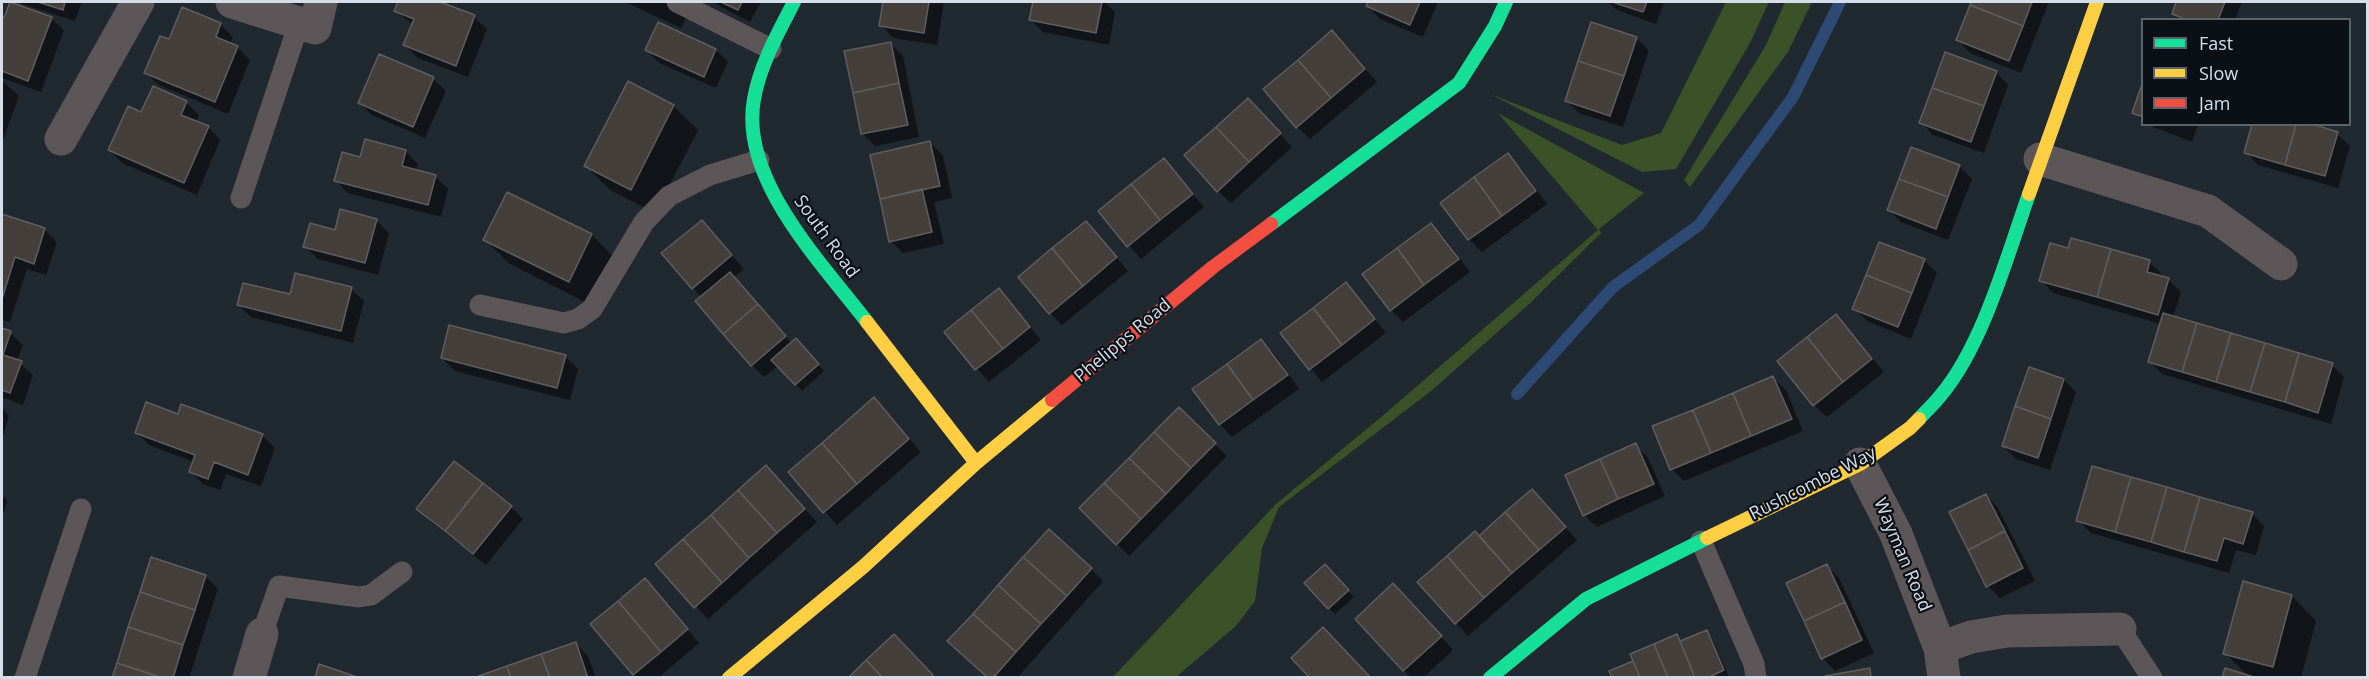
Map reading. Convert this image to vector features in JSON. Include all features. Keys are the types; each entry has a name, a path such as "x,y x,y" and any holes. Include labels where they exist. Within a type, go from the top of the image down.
{"street":[{"path":"61,139 138,2"},
{"path":"232,2 312,18"},
{"name":"South Road","path":"794,2 771,49 760,79 752,114 759,160 768,184 785,214 976,464"},
{"name":"Phelipps Road","path":"729,678 863,567 976,464 1213,267 1459,83 1495,26 1506,2"},
{"name":"Rushcombe Way","path":"1490,678 1586,599 1860,464 1910,428 1942,394 1968,352 1990,304 2097,2"},
{"path":"2040,159 2208,211 2281,264"},
{"name":"Wayman Road","path":"1860,464 1896,534 1942,663 1971,637 2007,631 2120,629"},
{"path":"249,678 262,634"}],"lane":[{"path":"677,2 771,49"},
{"path":"241,198 312,18"},
{"path":"480,305 564,323 578,319 592,309 644,222 669,196 710,175 759,160"},
{"path":"25,678 81,509"},
{"path":"1701,541 1754,664 1756,678"},
{"path":"262,634 279,586 359,597 371,595 402,572"},
{"path":"2120,629 2152,678"}],"green space":[{"path":"1726,2 1769,2 1750,43 1676,169 1642,172 1490,94 1622,145 1661,133"},
{"path":"1785,2 1812,2 1788,52 1690,187 1684,180 1766,45"},
{"path":"1498,113 1644,193 1599,229 1601,233 1527,306 1431,391 1279,507 1262,548 1255,601 1236,626 1176,677 1113,677 1276,504 1380,418 1598,230"}],"building":[{"path":"10,2 52,17 28,81 2,71 2,17 4,18"},
{"path":"38,2 65,2 63,10"},
{"path":"398,2 440,2 475,15 456,66 403,45 414,19 394,11"},
{"path":"721,2 742,2 738,10"},
{"path":"883,2 929,2 924,33 879,26"},
{"path":"1033,2 1102,2 1096,33 1029,20"},
{"path":"1368,2 1420,2 1410,25 1366,6"},
{"path":"1612,2 1647,2 1643,12"},
{"path":"1971,2 2032,2 2023,26 1970,5"},
{"path":"2176,2 2225,2 2219,18 2182,18 2172,14"},
{"path":"1970,5 2023,26 2009,61 1956,40"},
{"path":"182,7 221,23 216,37 238,46 215,102 144,73 160,36 169,39"},
{"path":"658,22 716,49 704,77 645,50"},
{"path":"1591,22 1637,37 1624,76 1578,61"},
{"path":"1332,30 1365,69 1331,98 1298,60"},
{"path":"891,42 899,83 853,93 844,51"},
{"path":"1945,52 1997,71 1984,106 1932,88"},
{"path":"379,54 434,77 413,127 358,103"},
{"path":"1298,60 1331,98 1296,128 1263,89"},
{"path":"1578,61 1624,76 1610,116 1565,101"},
{"path":"628,81 674,105 631,190 584,166"},
{"path":"899,83 908,125 861,134 853,93"},
{"path":"153,86 187,101 181,115 209,126 184,183 108,150 128,106 141,112"},
{"path":"2141,87 2141,117 2132,113"},
{"path":"1932,88 1984,106 1971,142 1919,123"},
{"path":"1248,98 1281,133 1249,162 1216,127"},
{"path":"2251,126 2295,126 2285,165 2244,153"},
{"path":"2295,126 2318,126 2338,132 2325,176 2285,165"},
{"path":"1216,127 1249,162 1217,192 1184,155"},
{"path":"365,139 406,150 402,166 436,175 428,205 334,181 342,152 360,157"},
{"path":"930,141 940,186 880,199 870,155"},
{"path":"1911,147 1960,165 1948,197 1899,179"},
{"path":"1508,153 1536,191 1502,216 1474,177"},
{"path":"1164,158 1193,194 1160,220 1131,184"},
{"path":"1474,177 1502,216 1468,240 1440,203"},
{"path":"1899,179 1948,197 1936,229 1887,210"},
{"path":"1131,184 1160,220 1127,247 1098,211"},
{"path":"922,189 932,232 889,242 880,199"},
{"path":"507,192 592,234 569,282 483,240"},
{"path":"340,209 377,219 365,263 303,247 310,223 335,230"},
{"path":"2,214 45,228 34,264 15,257 2,299"},
{"path":"702,220 732,255 692,289 661,253"},
{"path":"1086,221 1117,257 1083,286 1052,248"},
{"path":"1431,223 1459,259 1424,285 1397,248"},
{"path":"2071,238 2111,249 2097,297 2039,281 2050,243 2068,248"},
{"path":"1879,242 1925,259 1912,293 1866,275"},
{"path":"1052,248 1083,286 1049,314 1018,277"},
{"path":"1397,248 1424,285 1390,311 1362,274"},
{"path":"2111,249 2150,260 2147,272 2169,278 2158,315 2097,297"},
{"path":"730,272 758,304 723,334 695,301"},
{"path":"295,273 352,287 341,331 237,305 243,283 290,294"},
{"path":"1866,275 1912,293 1898,327 1852,309"},
{"path":"1346,282 1375,319 1342,345 1313,308"},
{"path":"999,288 1030,327 1003,349 971,310"},
{"path":"758,304 786,336 751,366 723,334"},
{"path":"1313,308 1342,345 1309,370 1280,333"},
{"path":"971,310 1003,349 975,370 944,332"},
{"path":"2163,313 2197,323 2182,372 2148,362"},
{"path":"1836,314 1872,359 1843,382 1807,337"},
{"path":"2197,323 2231,333 2216,382 2182,372"},
{"path":"449,325 566,355 557,388 441,358"},
{"path":"2,328 11,331 3,355 22,361 10,393 2,390"},
{"path":"2231,333 2265,343 2250,392 2216,382"},
{"path":"1807,337 1843,382 1813,406 1777,361"},
{"path":"796,338 819,364 795,385 771,360"},
{"path":"1261,339 1288,375 1253,400 1227,364"},
{"path":"2265,343 2299,353 2285,402 2250,392"},
{"path":"2299,353 2333,363 2318,413 2285,402"},
{"path":"1227,364 1253,400 1219,425 1192,389"},
{"path":"2029,367 2064,379 2051,419 2015,406"},
{"path":"1773,376 1792,419 1751,436 1733,393"},
{"path":"1733,393 1751,436 1711,453 1693,410"},
{"path":"874,397 909,439 857,484 822,443"},
{"path":"146,402 178,414 181,404 263,434 248,475 214,462 208,479 189,472 195,455 135,433"},
{"path":"2015,406 2051,419 2038,458 2002,446"},
{"path":"1179,407 1216,443 1191,468 1154,432"},
{"path":"1693,410 1711,453 1670,470 1652,426"},
{"path":"1154,432 1191,468 1166,494 1129,458"},
{"path":"822,443 857,484 823,513 788,472"},
{"path":"1636,443 1654,484 1618,499 1600,459"},
{"path":"1129,458 1166,494 1141,519 1104,483"},
{"path":"1600,459 1618,499 1583,516 1565,475"},
{"path":"454,461 483,483 445,531 416,509"},
{"path":"766,465 805,509 777,533 738,490"},
{"path":"2092,466 2131,477 2115,532 2076,521"},
{"path":"2131,477 2167,487 2151,542 2115,532"},
{"path":"483,483 512,506 473,554 445,531"},
{"path":"1104,483 1141,519 1116,545 1079,508"},
{"path":"2167,487 2200,497 2184,552 2151,542"},
{"path":"1532,489 1566,527 1539,550 1505,512"},
{"path":"738,490 777,533 749,558 711,515"},
{"path":"1986,494 2005,531 1968,550 1949,512"},
{"path":"2200,497 2253,512 2243,544 2224,538 2217,561 2184,552"},
{"path":"1505,512 1539,550 1512,573 1479,536"},
{"path":"711,515 749,558 722,583 683,539"},
{"path":"1049,529 1092,568 1067,596 1023,557"},
{"path":"1475,531 1512,573 1484,598 1447,556"},
{"path":"2005,531 2023,568 1986,587 1968,550"},
{"path":"683,539 722,583 694,608 655,564"},
{"path":"1447,556 1484,598 1455,624 1417,582"},
{"path":"151,557 206,575 195,610 140,592"},
{"path":"1023,557 1067,596 1041,624 998,585"},
{"path":"1325,564 1349,590 1328,609 1304,583"},
{"path":"1827,564 1845,602 1804,621 1786,583"},
{"path":"645,578 688,629 661,652 618,601"},
{"path":"2243,581 2292,595 2273,667 2223,654"},
{"path":"1393,583 1442,636 1403,671 1355,619"},
{"path":"998,585 1041,624 1016,652 973,614"},
{"path":"140,592 195,610 183,645 128,627"},
{"path":"618,601 661,652 633,675 590,624"},
{"path":"1845,602 1862,640 1821,659 1804,621"},
{"path":"973,614 1016,652 993,678 988,678 947,641"},
{"path":"128,627 183,645 173,678 163,678 117,663"},
{"path":"1323,627 1371,678 1310,678 1291,658"},
{"path":"1707,630 1724,670 1707,678 1695,678 1680,641"},
{"path":"894,634 933,675 931,678 883,678 866,660"},
{"path":"1677,634 1695,678 1668,678 1654,644"},
{"path":"576,642 588,678 550,678 541,654"},
{"path":"1654,644 1668,678 1640,678 1630,654"},
{"path":"541,654 550,678 511,678 507,666"},
{"path":"866,660 883,678 848,678"},
{"path":"1633,661 1640,678 1612,678 1609,671"},
{"path":"117,663 163,678 112,678"},
{"path":"319,664 360,678 315,678"},
{"path":"507,666 511,678 473,678"},
{"path":"1870,668 1871,678 1825,678 1825,676"},
{"path":"2225,668 2257,678 2222,678"}],"waterway":[{"path":"1517,394 1613,287 1699,225 1793,97 1840,2"}],"traffic: fast":[{"path":"794,2 770,49 754,99 753,129 759,159 771,189 788,218 867,322"},
{"path":"1271,224 1459,83 1495,26 1506,2"},
{"path":"1919,419 1956,375 1982,326 2029,194"},
{"path":"1490,678 1586,599 1707,538"}],"traffic: slow":[{"path":"2029,194 2097,2"},
{"path":"867,322 976,463"},
{"path":"729,678 863,567 976,463 1052,400"},
{"path":"1707,538 1860,464 1919,419"}],"traffic: jam":[{"path":"1052,400 1213,267 1271,224"}]}
